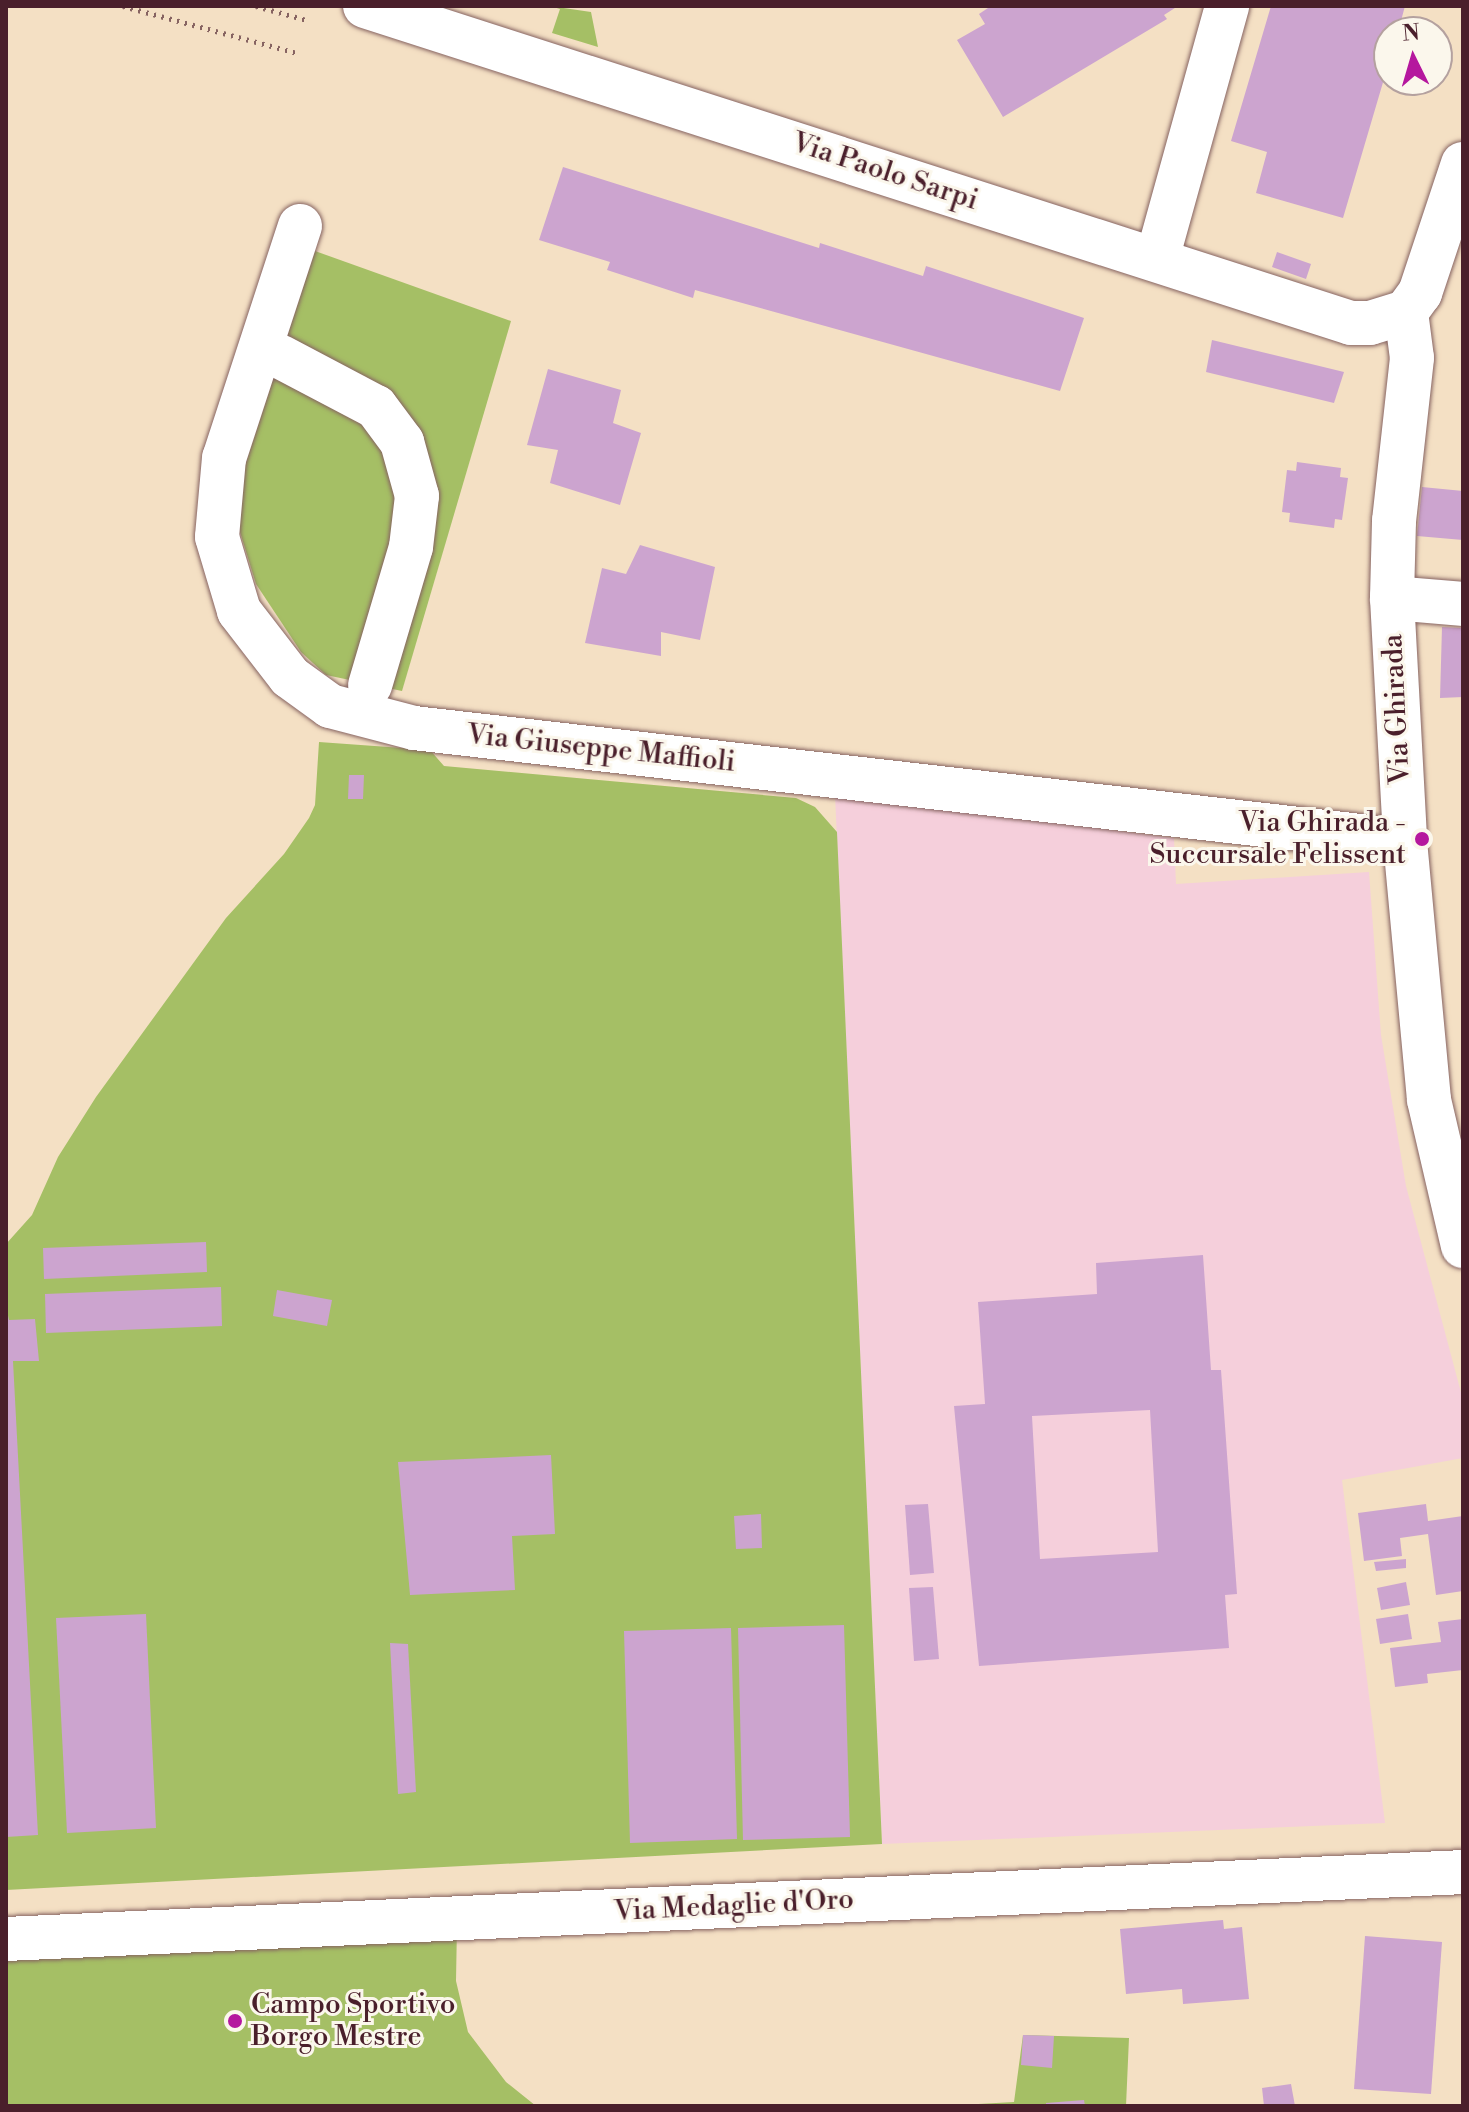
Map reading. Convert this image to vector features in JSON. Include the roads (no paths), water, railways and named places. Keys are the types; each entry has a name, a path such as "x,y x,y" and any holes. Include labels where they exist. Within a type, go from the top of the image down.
{"street":[{"name":"Via Paolo Sarpi","path":"365,6 1351,323 1370,323 1406,312"},
{"path":"1157,259 1227,6"},
{"path":"1406,312 1446,274 1463,164"},
{"name":"Via Giuseppe Maffioli","path":"300,226 224,458 217,537 224,574 246,623 290,677 330,706 414,728 1405,841"},
{"name":"Via Ghirada","path":"1406,312 1412,358 1394,521 1392,598 1405,841 1446,1100 1463,1246"},
{"path":"281,357 376,407 402,442 417,496 411,547 370,685"},
{"path":"1392,598 1463,604"},
{"name":"Via Medaglie d'Oro","path":"6,1939 1463,1872"}],"place":[{"name":"Via Ghirada - Succursale Felissent","path":"1422,839"},
{"name":"Campo Sportivo Borgo Mestre","path":"235,2021"}]}
